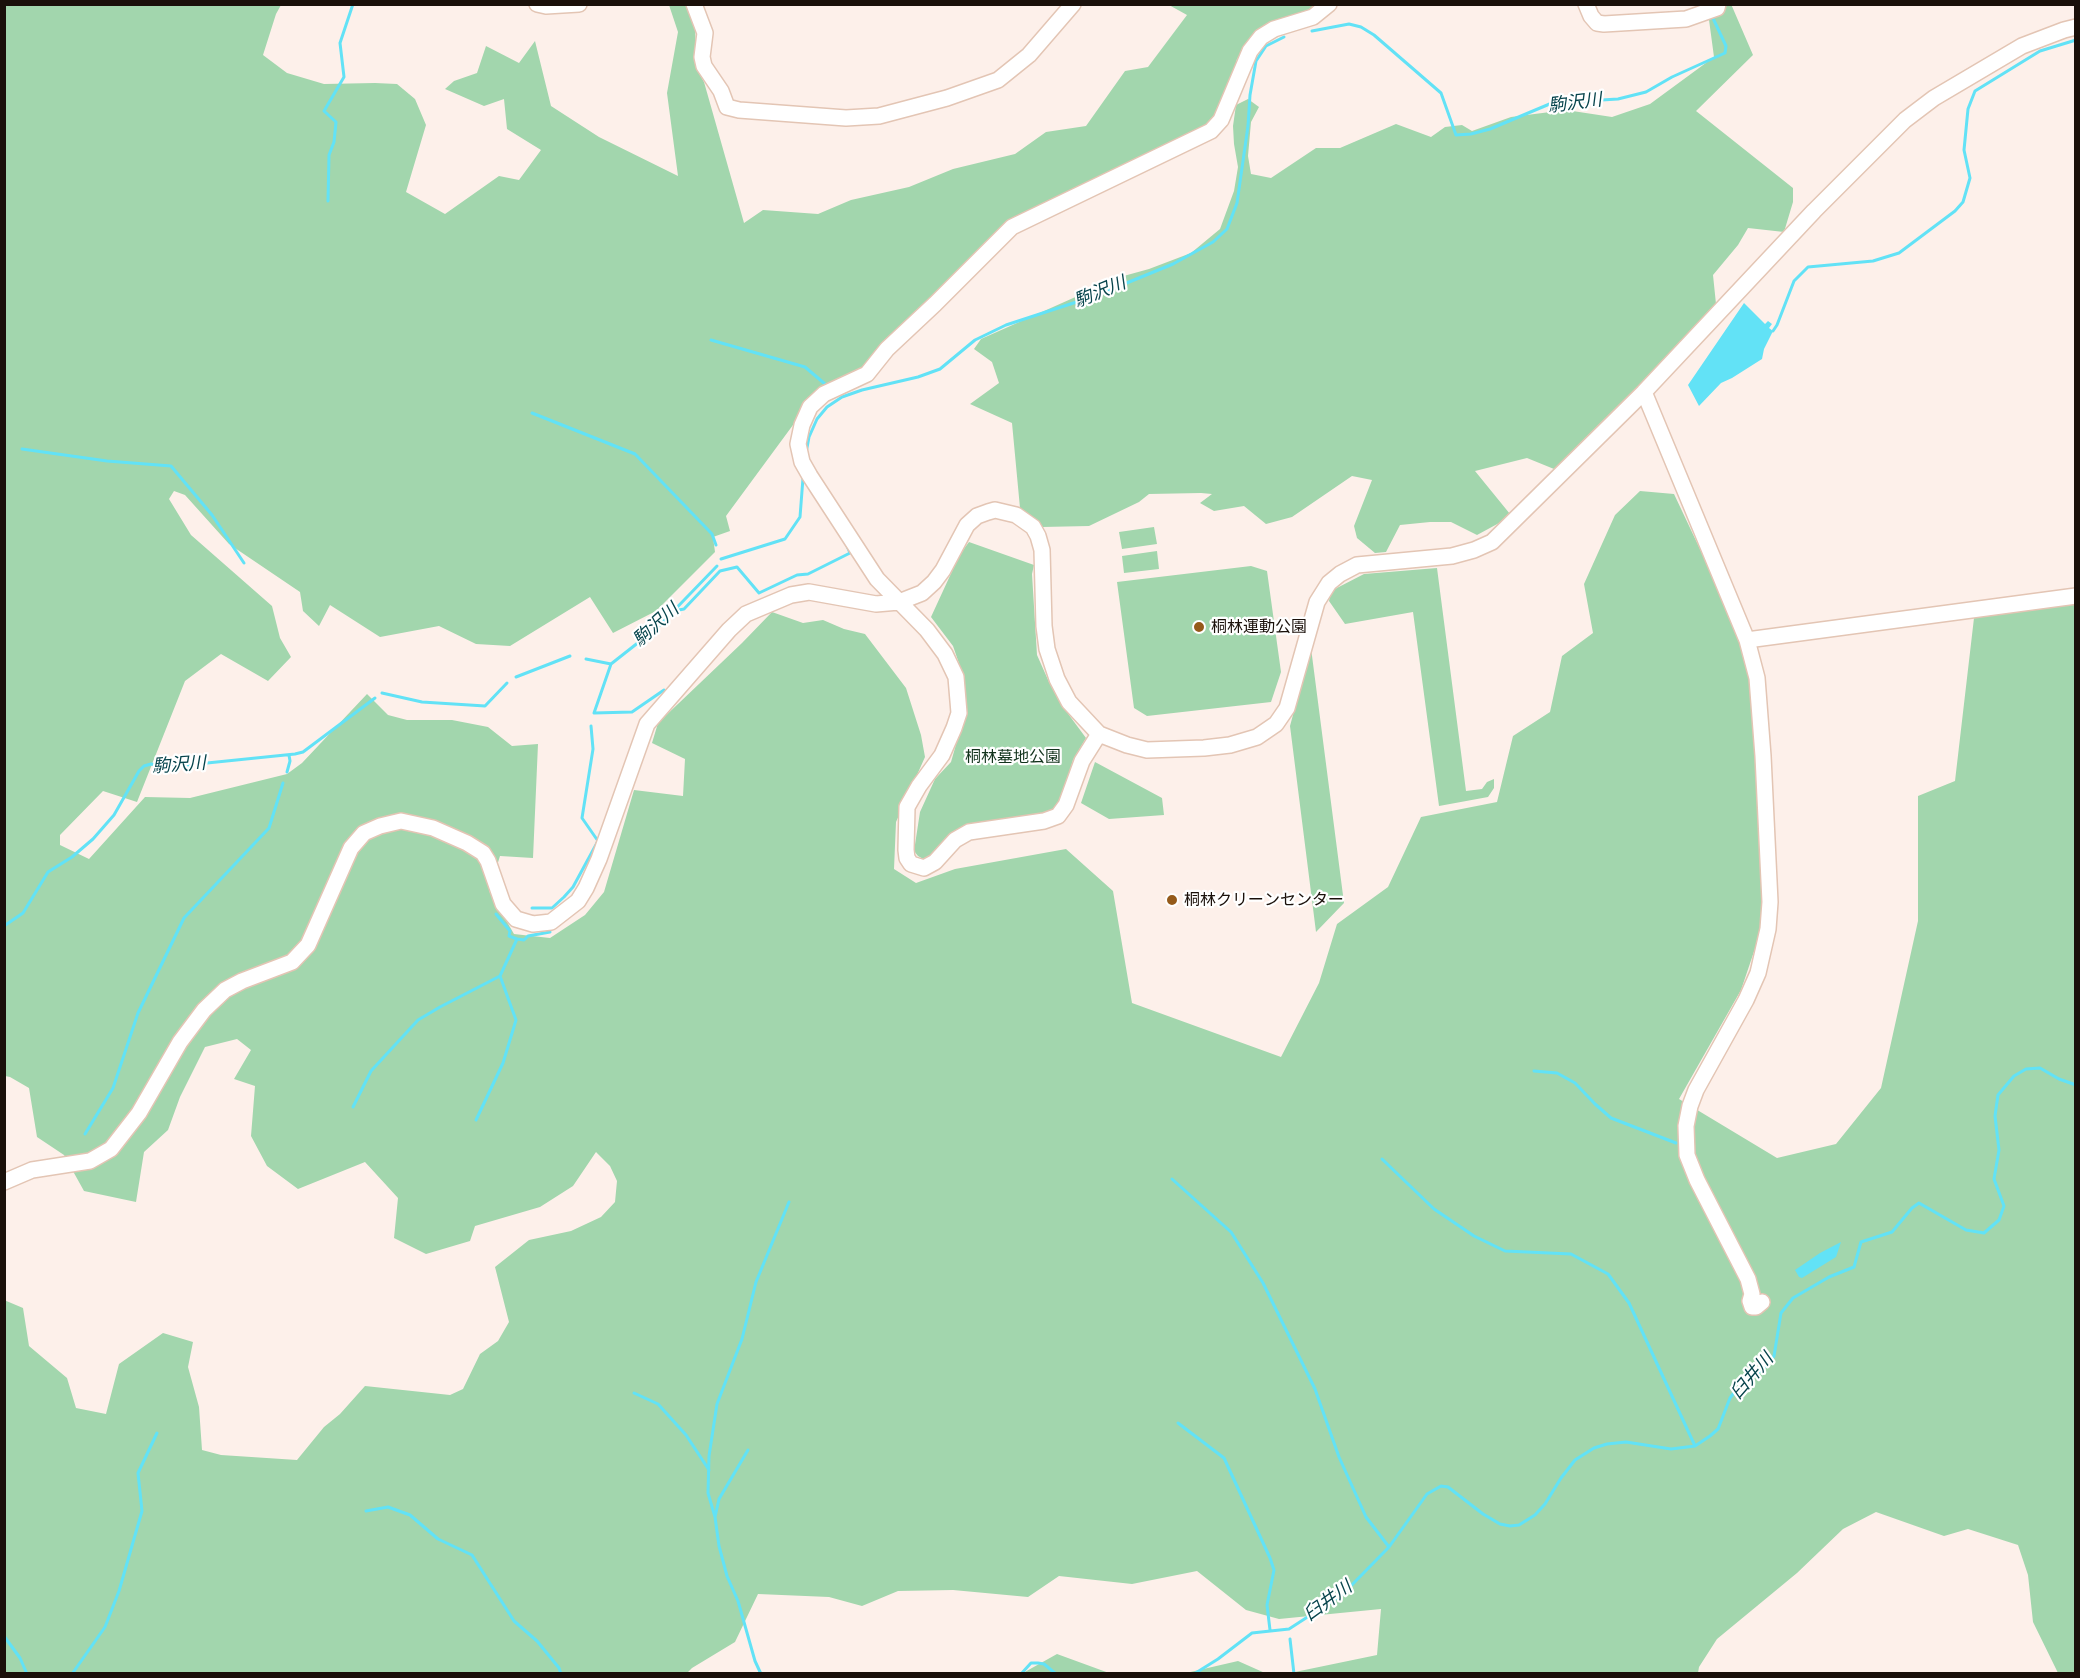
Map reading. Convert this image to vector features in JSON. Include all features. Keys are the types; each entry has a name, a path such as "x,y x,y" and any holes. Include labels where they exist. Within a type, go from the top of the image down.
{"street":[{"path":"537,4 546,6 579,4"},
{"path":"694,4 705,33 702,57 704,66 721,91 727,107 739,110 846,118 879,116 947,98 998,80 1029,55 1074,4"},
{"path":"1099,734 1082,761 1066,806 1058,816 1044,821 969,831 955,840 934,862 924,868 911,864 906,850 908,807 919,786 942,755 954,728 958,713 956,677 945,654 927,630 877,579 802,462 798,444 802,425 810,407 824,394 867,374 887,349 1012,228 1210,131 1221,120 1250,51 1261,38 1274,29 1313,17 1329,4"},
{"path":"1586,4 1591,16 1598,23 1604,24 1686,19 1717,7"},
{"path":"4,1182 32,1170 90,1161 111,1149 139,1113 180,1042 204,1010 225,990 292,962 308,945 351,848 364,833 401,821 433,828 467,843 483,852 503,904 516,919 533,924 551,922 578,901 586,888 599,859 647,724 729,630 746,614 791,595 808,592 876,604 899,602 922,593 943,570 961,534 977,516 995,510 1006,511 1024,519 1033,527 1042,550 1044,626 1047,649 1057,679 1069,702 1099,734 1148,750 1230,745 1257,737 1276,724 1287,708 1317,602 1329,583 1357,565 1452,556 1492,542 1644,392 1815,211 1905,120 1934,98 2022,46 2076,27"},
{"path":"1644,392 1747,640 1757,678 1770,902 1768,930 1758,974 1696,1090 1686,1126 1687,1155 1697,1180 1748,1280 1752,1294 1750,1302 1752,1307 1762,1302"},
{"path":"1747,640 2076,596"}],"green space":[{"path":"1731,4 1753,55 1696,111 1793,188 1793,202 1784,232 1748,228 1738,245 1713,275 1716,304 1639,385 1554,469 1527,458 1475,471 1510,514 1501,522 1477,535 1451,522 1400,525 1386,552 1375,553 1357,538 1354,526 1372,480 1352,476 1292,517 1266,524 1244,506 1214,511 1200,503 1212,494 1201,493 1149,494 1139,502 1089,526 1042,527 1020,508 1012,423 970,404 999,383 992,362 974,349 981,339 1120,277 1191,253 1220,229 1234,191 1238,167 1233,126 1236,105 1248,99 1259,107 1251,122 1248,156 1251,174 1271,178 1316,148 1340,148 1396,124 1431,137 1445,127 1462,125 1472,131 1511,117 1566,110 1612,117 1650,104 1714,57 1707,5"},
{"path":"5,5 281,5 263,55 287,73 324,84 397,84 415,99 426,125 406,192 445,214 499,176 519,180 541,150 507,129 504,99 484,106 445,89 454,81 477,73 486,46 519,63 535,41 551,106 599,137 678,176 667,93 678,32 669,5 688,5 695,28 697,70 704,82 744,223 763,210 818,214 851,200 909,187 953,169 1015,154 1046,132 1086,126 1125,71 1148,67 1187,15 1169,5 1317,5 1312,10 1258,29 1237,59 1228,92 1210,127 985,242 966,262 962,272 864,369 818,391 726,516 730,531 713,537 715,552 656,611 613,633 590,597 510,646 476,644 439,626 380,637 330,605 319,626 303,611 300,592 229,544 185,495 174,491 169,499 191,535 272,606 280,638 291,657 268,681 221,654 185,681 137,802 103,791 60,835 60,845 89,859 145,797 190,798 287,774 302,763 367,694 388,715 407,720 452,720 488,727 512,746 538,744 533,858 500,856 489,891 514,934 550,938 585,915 604,892 634,790 683,796 685,759 652,743 658,723 772,612 803,623 823,620 844,629 865,634 906,688 921,735 925,757 896,822 894,869 916,883 955,869 1066,849 1113,891 1132,1003 1281,1057 1319,983 1337,924 1388,887 1421,817 1497,802 1513,736 1550,712 1562,656 1593,633 1584,584 1615,515 1640,491 1674,494 1742,638 1752,686 1765,919 1741,990 1679,1099 1777,1158 1836,1144 1881,1088 1918,921 1918,796 1955,781 1974,618 2075,600 2075,1673 2058,1673 2033,1622 2028,1575 2018,1545 1968,1529 1944,1536 1876,1512 1843,1529 1797,1573 1717,1639 1699,1667 1698,1673 1290,1673 1377,1655 1381,1609 1279,1619 1246,1610 1197,1571 1132,1584 1059,1576 1028,1597 953,1590 898,1591 862,1606 829,1597 758,1594 735,1642 687,1673 5,1673 4,1300 23,1308 29,1346 67,1378 76,1408 106,1414 119,1364 163,1333 193,1342 188,1367 199,1407 202,1450 221,1455 297,1460 324,1427 340,1414 365,1386 450,1395 463,1389 480,1354 498,1341 509,1322 495,1267 529,1240 571,1231 601,1217 615,1202 617,1181 610,1166 596,1152 573,1186 540,1207 475,1226 470,1241 426,1254 394,1238 398,1198 365,1162 298,1189 267,1166 251,1136 255,1086 234,1079 251,1050 237,1039 205,1047 180,1097 168,1130 144,1152 136,1202 84,1191 64,1155 37,1137 29,1088 5,1076"},
{"path":"1154,527 1157,544 1122,549 1119,532"},
{"name":"桐林墓地公園","path":"969,542 1034,565 1032,574 1037,655 1049,682 1086,738 1073,760 1059,807 1048,815 1009,822 988,821 968,824 951,834 931,857 925,860 914,851 920,812 935,779 951,762 967,706 963,675 953,646 931,617 960,554"},
{"path":"1157,551 1159,569 1124,573 1122,556"},
{"name":"桐林運動公園","path":"1251,566 1267,571 1281,672 1271,702 1147,716 1134,708 1117,582"},
{"path":"1437,568 1466,791 1482,789 1487,782 1494,779 1494,788 1488,797 1439,806 1413,612 1345,624 1329,601 1331,591 1364,574"},
{"path":"1311,648 1344,903 1316,932 1290,726"},
{"path":"1095,762 1162,798 1164,815 1109,819 1081,803"},
{"path":"1057,1654 1109,1673 1023,1673"},
{"path":"1238,1661 1265,1673 1186,1673"}],"water":[{"path":"1744,303 1765,324 1768,321 1772,324 1769,328 1773,331 1762,359 1721,383 1699,406 1688,385"},
{"path":"1841,1242 1836,1257 1802,1278 1799,1277 1795,1270"}],"waterway":[{"path":"328,201 329,155 334,142 336,122 324,111 344,77 340,43 353,4"},
{"name":"駒沢川","path":"1312,31 1349,24 1361,27 1374,35 1441,93 1456,135 1490,129 1552,103 1618,99 1646,92 1672,77 1725,53 1726,46 1711,14"},
{"name":"駒沢川","path":"806,453 809,437 817,419 827,407 842,397 940,369 975,340 1006,325 1095,296 1173,264 1213,242 1227,229 1237,203 1256,61 1266,46 1284,37"},
{"path":"1773,331 1794,281 1808,267 1873,261 1899,253 1955,211 1963,202 1970,178 1964,150 1968,109 1975,91 2040,51 2076,40"},
{"path":"711,340 805,367 825,384"},
{"path":"532,413 635,454 712,534 716,545"},
{"path":"22,449 107,461 171,466 212,515 244,563"},
{"name":"駒沢川","path":"721,559 785,539 800,517 803,478"},
{"path":"674,611 684,609 720,571 737,567 759,593 797,575 808,574 850,553 847,546"},
{"name":"駒沢川","path":"586,659 611,664 658,627 717,566"},
{"name":"駒沢川","path":"516,677 570,656"},
{"path":"611,664 594,713 632,712 664,690"},
{"name":"駒沢川","path":"382,693 422,702 485,706 507,683"},
{"name":"駒沢川","path":"4,926 23,913 48,872 72,857 93,839 114,815 144,766 151,764 168,767 303,752 375,698"},
{"path":"532,908 552,908 564,897 573,887 598,841 582,818 593,749 591,726"},
{"path":"287,772 289,755"},
{"path":"85,1134 113,1088 138,1013 184,918 269,828 283,783"},
{"path":"496,914 510,931 509,936 517,939 524,940 528,936 550,932"},
{"path":"353,1107 371,1071 418,1020 500,976 517,939"},
{"path":"476,1120 503,1063 516,1020 500,976"},
{"name":"臼井川","path":"1194,1674 1252,1633 1289,1629 1343,1594 1389,1547 1427,1494 1441,1486 1448,1487 1500,1524 1519,1525 1535,1515 1545,1504 1575,1460 1594,1448 1626,1442 1671,1449 1695,1446 1710,1436 1718,1429 1730,1398 1736,1390 1763,1369 1774,1356 1781,1313 1793,1298 1829,1277 1854,1267 1861,1242 1892,1232 1919,1203 1966,1230 1984,1233 1999,1220 2004,1206 1994,1179 1999,1150 1995,1116 1998,1095 2014,1076 2026,1069 2040,1068 2059,1079 2076,1085"},
{"path":"1534,1071 1557,1073 1575,1083 1611,1118 1676,1143"},
{"path":"1382,1159 1434,1209 1474,1236 1505,1251 1571,1254 1608,1274 1629,1303 1695,1446"},
{"path":"1172,1179 1231,1232 1263,1283 1315,1389 1339,1457 1366,1517 1389,1547"},
{"path":"715,1517 708,1493 709,1456 717,1404 742,1339 756,1282 789,1202"},
{"path":"634,1393 658,1404 686,1435 709,1470"},
{"path":"1178,1423 1224,1458 1270,1558 1274,1570 1267,1605 1270,1630"},
{"path":"72,1674 105,1627 119,1591 142,1511 138,1473 157,1433"},
{"path":"748,1450 719,1499 715,1517 719,1546 727,1576 738,1601 755,1661 761,1674"},
{"path":"366,1511 388,1507 410,1515 438,1539 472,1555 514,1621 537,1641 559,1668 561,1674"},
{"path":"4,1636 20,1658 27,1674"},
{"path":"1290,1639 1294,1674"},
{"name":"臼井川","path":"1021,1674 1031,1663 1044,1664 1056,1674"}],"place":[{"name":"桐林運動公園","path":"1199,627"},
{"name":"桐林クリーンセンター","path":"1172,900"}]}
